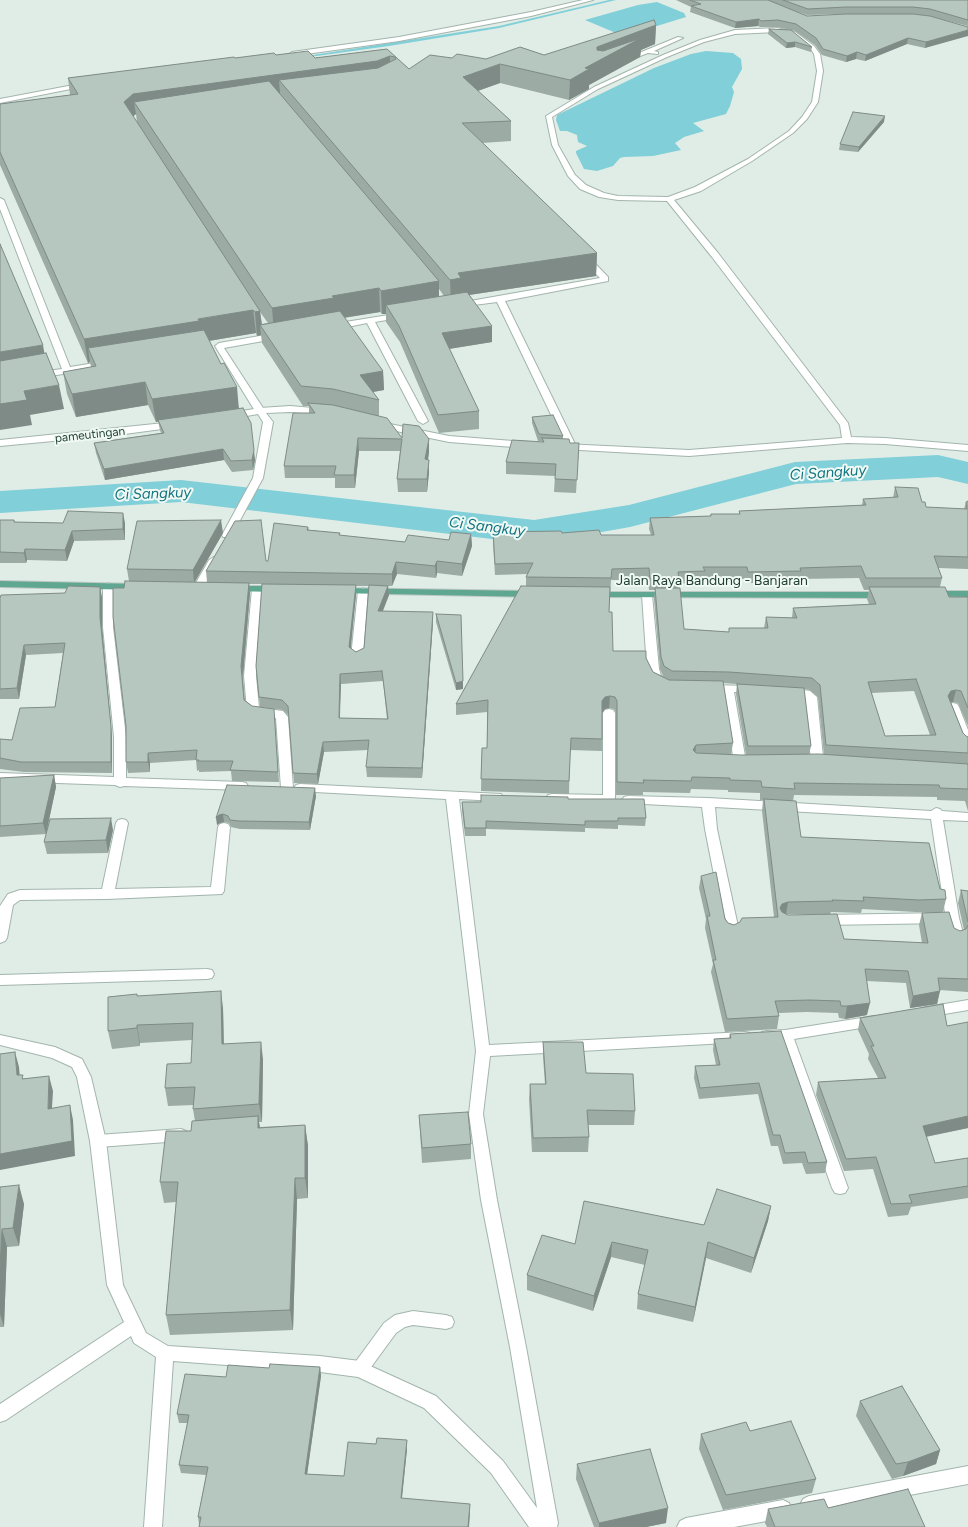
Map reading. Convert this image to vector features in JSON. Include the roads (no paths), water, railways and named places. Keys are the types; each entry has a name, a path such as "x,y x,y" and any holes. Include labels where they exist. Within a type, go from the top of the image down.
{"main road":[{"path":"0,584 153,587"},
{"path":"194,588 288,590"},
{"path":"325,590 544,594"},
{"name":"Jalan Raya Bandung - Banjaran","path":"584,594 647,596 898,595"},
{"path":"921,594 968,594"}],"street":[{"path":"286,54 406,38 531,14 590,0"},
{"path":"782,30 793,33 812,47 817,54 820,71 815,102 805,118 791,132 750,160 698,190 669,199 618,198 592,192 583,186 572,176 555,145 549,116 596,88 664,56 735,32 782,30"},
{"path":"615,63 680,38"},
{"path":"648,51 664,56"},
{"path":"0,101 93,84"},
{"path":"669,199 715,255 845,425 847,440"},
{"path":"0,200 67,370"},
{"path":"447,307 500,299 605,279 583,256"},
{"path":"500,299 572,448"},
{"path":"324,328 408,314"},
{"path":"370,321 423,421"},
{"path":"194,588 222,545 258,478 268,422 216,347 268,334 286,335"},
{"path":"30,376 113,363"},
{"path":"218,418 260,411 290,409 334,413"},
{"path":"373,423 449,439 538,446"},
{"name":"pameutingan","path":"0,443 117,432 180,424"},
{"path":"552,447 689,453 847,440 885,441 968,448"},
{"path":"108,586 108,627 120,737 120,783"},
{"path":"257,589 250,676 253,710 257,712 279,714 282,717 287,788"},
{"path":"357,657 363,591"},
{"path":"647,596 653,669 657,681 669,687 676,687"},
{"path":"698,688 760,690"},
{"path":"728,688 740,762"},
{"path":"775,690 806,693 811,697 817,761"},
{"path":"953,707 968,744"},
{"path":"609,799 610,713"},
{"path":"802,761 840,762"},
{"path":"726,762 755,762"},
{"path":"0,777 120,783 255,787"},
{"path":"271,787 452,796 507,797"},
{"path":"452,796 483,1051 476,1114 489,1200 522,1370 549,1523 548,1527"},
{"path":"538,798 693,802 968,817"},
{"path":"708,804 708,802 711,829 732,931"},
{"path":"937,815 936,812 952,918 957,937"},
{"path":"107,894 122,823"},
{"path":"0,938 7,904 13,898 20,895 217,891 224,827"},
{"path":"810,920 952,918"},
{"path":"0,980 207,974"},
{"path":"910,1015 968,1005"},
{"path":"483,1051 785,1035 887,1018"},
{"path":"785,1035 840,1188"},
{"path":"0,1040 55,1053 77,1063 84,1077 98,1141 115,1285 140,1338 165,1353 320,1364 360,1369 430,1402 497,1466 540,1527"},
{"path":"98,1141 192,1134"},
{"path":"360,1369 390,1328 401,1320 413,1318 446,1322"},
{"path":"0,1414 133,1325"},
{"path":"153,1527 165,1353"},
{"path":"686,1527 968,1475"}],"water":[{"path":"657,2 684,13 686,17 644,30 616,33 585,20 638,5"},
{"path":"706,51 733,53 741,59 742,69 732,87 734,92 726,114 693,123 704,131 684,137 675,143 681,150 653,156 620,158 613,166 597,171 584,169 576,151 587,146 578,142 577,135 567,131 560,131 556,120 557,115 654,68 691,54"}],"waterway":[{"path":"302,57 389,45 499,27 614,0"},
{"name":"Ci Sangkuy","path":"0,502 181,491 534,532 630,516 795,473 938,466 968,473"}]}
